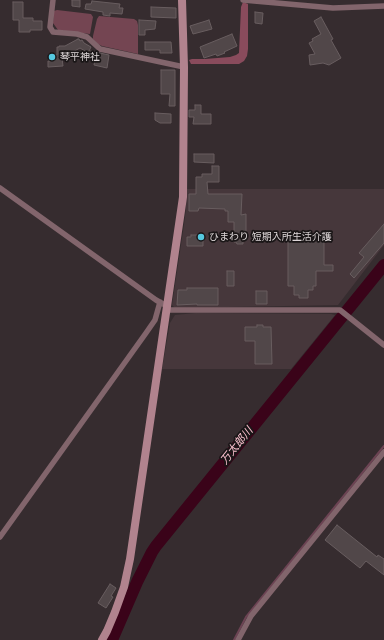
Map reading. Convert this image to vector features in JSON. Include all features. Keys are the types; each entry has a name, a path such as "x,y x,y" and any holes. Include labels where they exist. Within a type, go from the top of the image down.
{"street":[{"path":"52,0 50,27 53,32 77,34 87,37 100,49 184,67"},
{"path":"102,640 107,632 124,587 130,559 164,306 183,197 184,67 182,0"},
{"path":"243,0 333,8 384,6"},
{"path":"0,188 164,306 341,311 384,345"},
{"path":"0,537 164,306"},
{"path":"238,640 251,616 384,452"}],"shaded area":[{"path":"243,2 248,4 248,49 247,56 244,61 239,64 191,64 189,60 192,59 230,57 239,53 241,7"},
{"path":"57,10 91,14 93,17 90,34 58,30 53,23 54,11"},
{"path":"99,16 134,19 137,21 138,54 98,44 93,39 93,36"},
{"path":"186,189 384,189 384,245 338,305 175,308 172,305 186,209"},
{"path":"196,313 335,315 291,369 162,369 170,323 175,315"}],"building":[{"path":"72,0 80,0 80,7 72,6"},
{"path":"92,1 120,4 119,8 123,8 122,14 110,13 110,16 103,15 103,12 85,9 86,4 91,4"},
{"path":"13,2 23,2 23,18 33,18 33,21 42,21 42,30 19,32 19,20 13,20"},
{"path":"151,7 176,8 176,18 151,17"},
{"path":"255,12 263,13 262,24 255,23"},
{"path":"321,17 341,58 329,65 323,63 310,65 309,55 315,54 309,43 313,41 312,39 321,34 314,21"},
{"path":"139,20 156,21 155,29 145,30 145,35 139,35"},
{"path":"209,20 212,29 193,34 190,26"},
{"path":"232,34 237,46 217,56 216,54 204,58 200,47"},
{"path":"78,39 80,41 82,40 91,47 88,53 80,48 62,58 63,66 48,67 48,61 50,61 51,55 57,55 57,47 65,46"},
{"path":"145,42 171,42 172,53 160,53 160,50 145,50"},
{"path":"91,51 109,55 107,68 94,65 95,60 90,59"},
{"path":"161,70 175,70 175,106 169,106 170,94 161,94"},
{"path":"195,105 201,105 201,114 211,114 211,124 193,124 194,117 189,117 189,110 195,110"},
{"path":"155,113 171,114 171,123 160,123 155,120"},
{"path":"194,154 214,154 214,163 194,162"},
{"path":"212,166 219,166 219,182 207,182 208,194 242,194 241,215 246,214 246,234 243,234 243,244 237,244 234,242 234,222 228,222 228,211 225,211 225,209 199,208 198,211 189,211 189,194 196,194 196,177 202,177 202,174 212,174"},
{"path":"384,224 384,243 354,278 350,274 364,257 359,253"},
{"path":"288,234 300,234 300,239 324,239 324,265 333,265 333,271 316,271 316,286 313,286 313,290 308,290 308,298 299,298 299,295 294,295 294,286 288,286"},
{"path":"191,235 203,235 203,246 187,246 187,237 191,237"},
{"path":"227,271 234,271 234,286 227,286"},
{"path":"187,288 218,288 218,305 177,305 178,290 187,290"},
{"path":"256,291 267,291 267,304 256,304"},
{"path":"257,325 271,327 272,364 255,364 255,341 245,341 245,327 257,327"},
{"path":"337,525 377,557 378,555 384,559 384,575 366,561 360,568 325,540"},
{"path":"110,584 116,588 111,596 113,597 106,608 98,603"}],"waterway":[{"name":"万太郎川","path":"112,640 137,582 156,546 384,265"},
{"path":"234,640 246,617 384,446"}],"place":[{"name":"琴平神社","path":"52,57"},
{"name":"ひまわり 短期入所生活介護","path":"201,237"}]}
